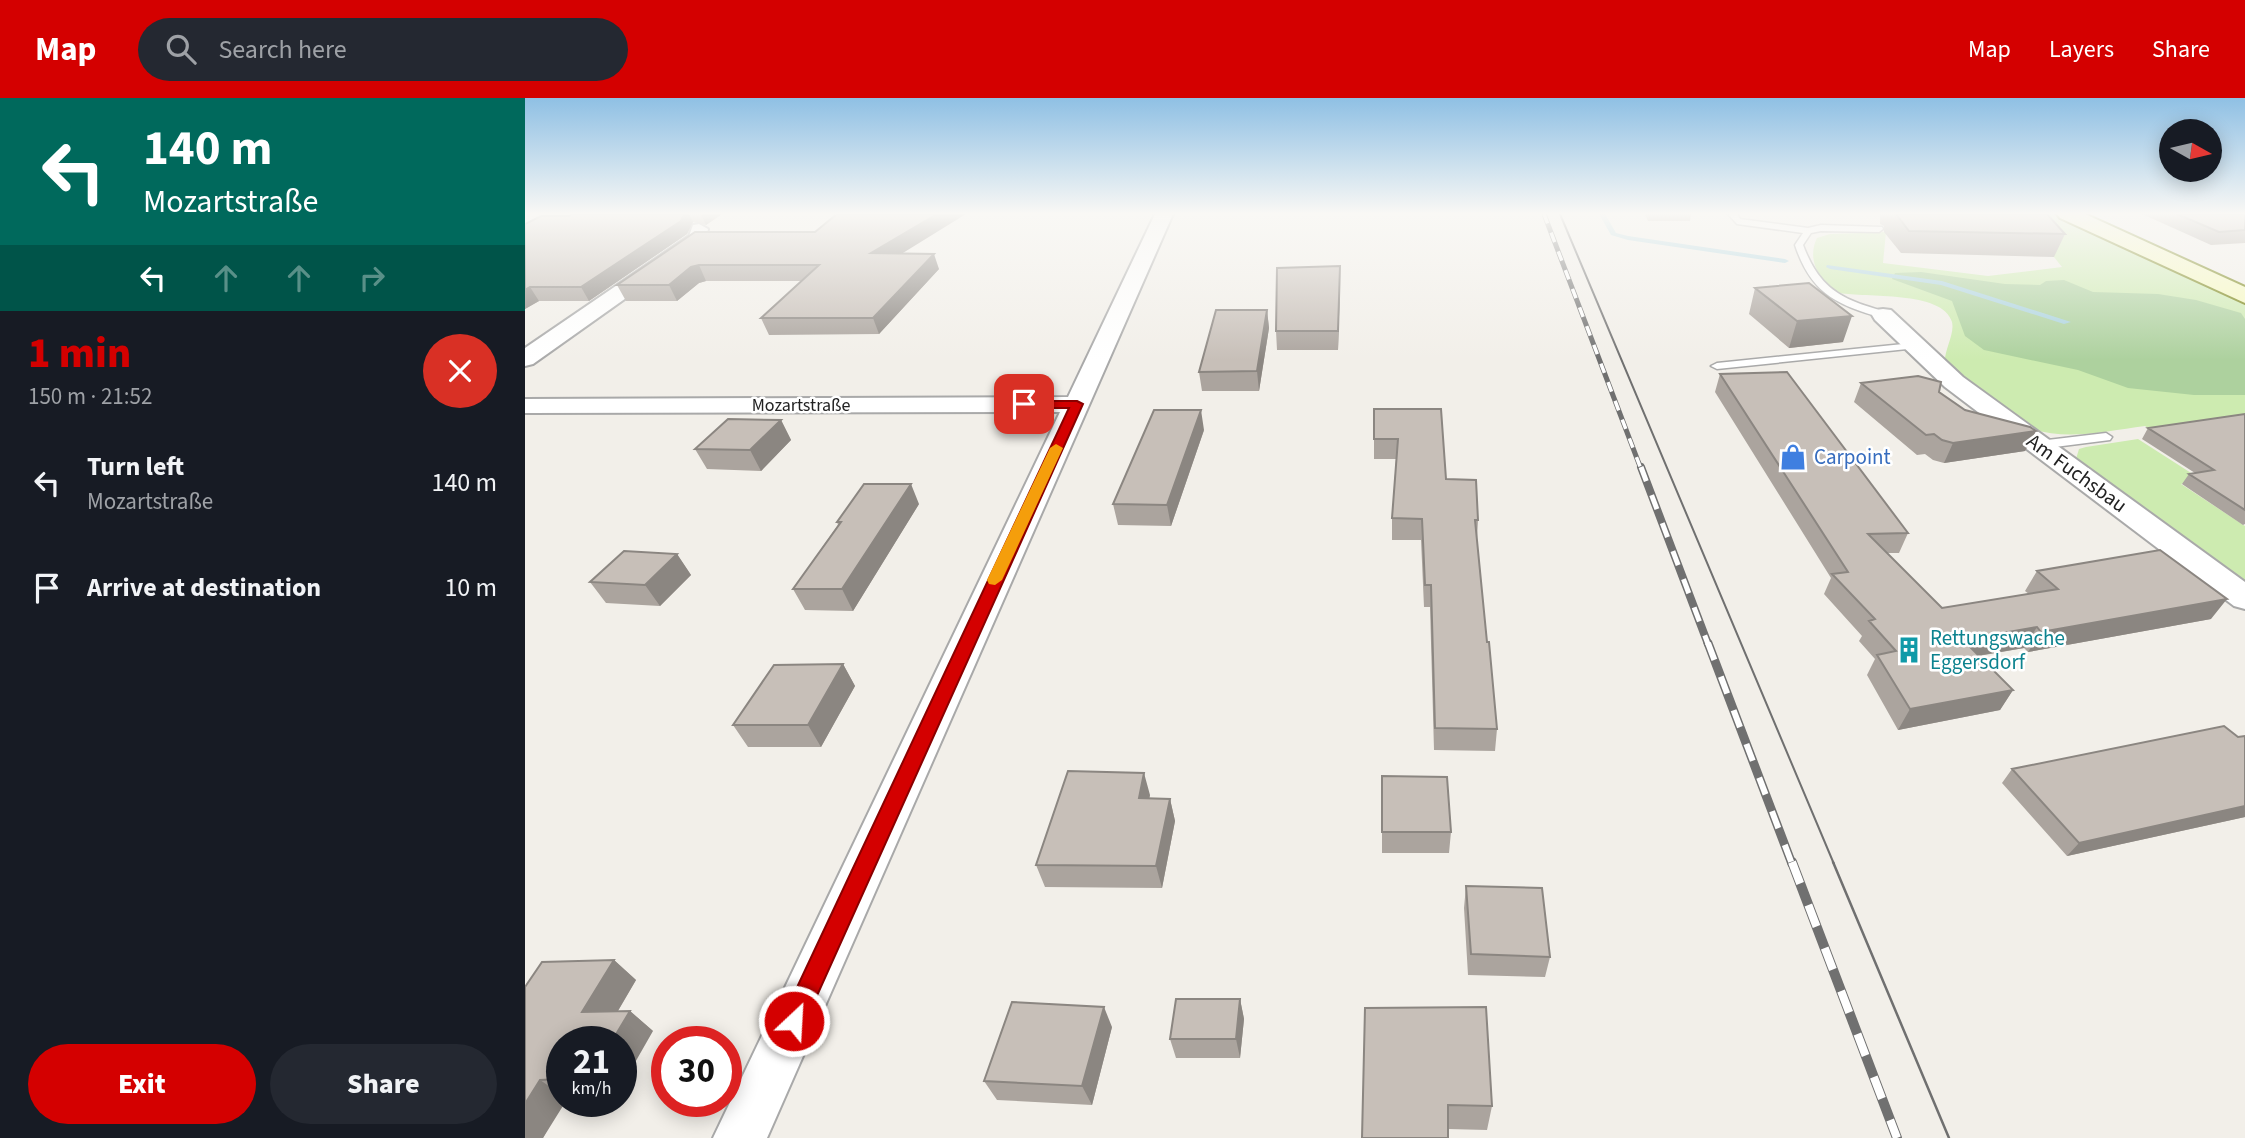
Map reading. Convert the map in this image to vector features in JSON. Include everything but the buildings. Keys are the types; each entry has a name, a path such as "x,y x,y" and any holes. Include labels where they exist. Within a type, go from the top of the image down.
{"street":[{"path":"525,359 663,263"},
{"path":"740,1138 1142,263"},
{"path":"2171,263 2245,296"},
{"name":"Am Fuchsbau","path":"1883,315 1954,382 2245,597"},
{"name":"Mozartstraße","path":"525,406 1077,404"}],"lane":[{"path":"1804,263 1831,297 1883,315"},
{"path":"1717,366 1913,345"},
{"path":"2039,445 2106,437"}],"green space":[{"path":"1814,263 1883,263 1988,276 2062,267 2058,263 2163,263 2245,301 2245,423 2160,436 2145,426 2070,435 2026,427 1945,365 1952,327 1946,312 1919,300 1840,293 1826,283"},
{"path":"1921,272 2005,284 2040,285 2046,281 2064,280 2093,292 2158,294 2196,300 2241,313 2245,319 2245,395 2194,395 2128,388 2078,370 1984,350 1965,336 1952,301 1892,279 1895,273"},
{"path":"2138,439 2202,480 2181,484 2245,526 2245,581 2076,459 2079,449"}],"waterway":[{"path":"1830,267 1942,283 2067,322"}],"tram line":[{"path":"1580,263 1834,864"},
{"path":"1833,862 1949,1138"}],"railway":[{"path":"1562,263 1641,469"},
{"path":"1641,467 1708,644"},
{"path":"1708,643 1792,864"},
{"path":"1792,862 1897,1138"}],"slow traffic":[{"path":"995,580 1056,448"}],"place":[{"name":"Carpoint","path":"1793,457"},
{"name":"Rettungswache Eggersdorf","path":"1909,650"}],"route":[{"path":"794,1021 1077,404 1024,404"}]}
